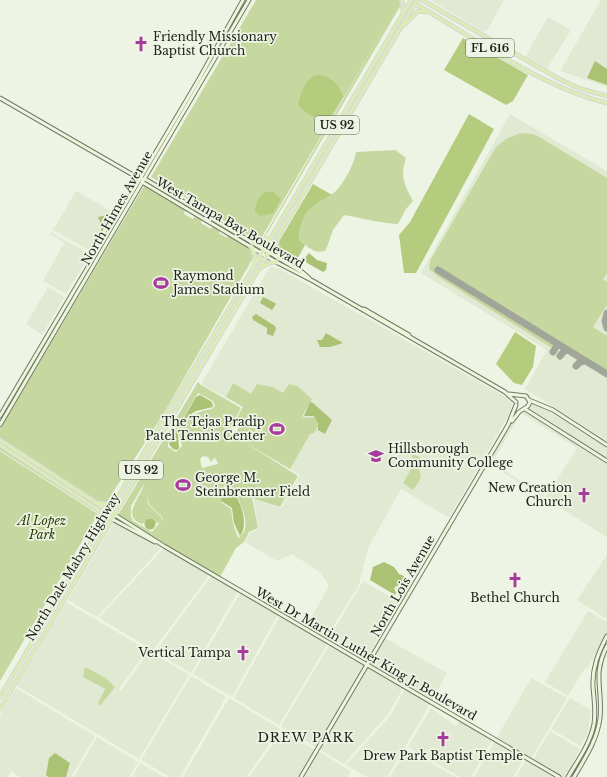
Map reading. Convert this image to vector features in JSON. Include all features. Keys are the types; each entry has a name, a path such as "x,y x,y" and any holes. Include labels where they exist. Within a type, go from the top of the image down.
{"main road":[{"path":"402,0 403,13"},
{"name":"North Dale Mabry Highway","path":"0,697 118,499 410,0"},
{"name":"FL 616","path":"410,0 416,2 432,14 549,82 580,95 607,103"},
{"name":"FL 616","path":"422,0 551,75 581,89 607,96"},
{"name":"North Dale Mabry Highway","path":"0,709 270,253 416,2"},
{"path":"400,29 418,11 432,14"},
{"path":"328,141 333,144"},
{"path":"252,242 261,243 271,237"},
{"path":"278,239 276,251 279,258"},
{"path":"251,247 255,255 255,265"},
{"path":"261,268 269,263 276,262"},
{"path":"186,382 191,385"},
{"path":"0,440 115,515"},
{"path":"0,445 112,520"},
{"path":"97,503 108,504 118,499"}],"street":[{"name":"North Himes Avenue","path":"0,416 205,68 243,0"},
{"name":"North Himes Avenue","path":"0,425 249,0"},
{"path":"205,68 209,70"},
{"name":"West Tampa Bay Boulevard","path":"0,98 140,179 143,183 168,199 276,262 313,281 505,392 519,396"},
{"path":"149,173 150,180 155,186"},
{"name":"West Tampa Bay Boulevard","path":"140,179 145,179 234,231 302,272 313,281"},
{"path":"168,199 171,195"},
{"path":"201,218 204,214"},
{"path":"224,231 226,227"},
{"path":"232,235 234,231"},
{"path":"41,347 45,349"},
{"name":"West Tampa Bay Boulevard","path":"505,392 516,404"},
{"path":"607,445 553,410 529,400 526,396 519,396 516,404 607,461"},
{"path":"524,409 529,405 529,400"},
{"name":"North Lois Avenue","path":"301,777 508,425 516,404"},
{"name":"North Lois Avenue","path":"508,425 524,409"},
{"name":"West Dr Martin Luther King Jr Boulevard","path":"115,515 164,546 559,777"},
{"name":"West Dr Martin Luther King Jr Boulevard","path":"112,520 164,546"},
{"path":"568,777 588,744 592,731 595,712 593,675 598,654 607,636"},
{"path":"574,777 591,748 598,727 600,714 598,672 607,646"}],"shaded area":[{"path":"430,0 504,0 488,29 484,32"},
{"path":"601,0 607,0 607,87 560,71"},
{"path":"548,17 571,30 547,69 525,57"},
{"path":"463,38 528,75 513,101 506,105 444,70"},
{"path":"595,61 607,69 607,85 587,78"},
{"path":"317,75 330,78 339,88 343,96 328,121 311,116 298,104 307,82"},
{"path":"469,114 494,129 416,273 404,273 399,235 410,222"},
{"path":"510,114 607,171 607,441 525,389 547,350 421,273"},
{"path":"313,184 332,195 317,203 307,212 301,224 299,240 305,245 295,263 281,256 278,252 278,243"},
{"path":"76,191 115,213 92,252 53,230"},
{"path":"264,192 273,192 281,199 273,213 260,216 255,211 255,208 260,196"},
{"path":"111,214 100,235 102,226 98,217"},
{"path":"51,232 90,255 66,294 43,281 64,243 50,234"},
{"path":"309,253 317,260 327,263 326,270 323,272 307,263 304,259"},
{"name":"Hillsborough Community College","path":"270,267 278,268 506,397 512,402 511,411 449,518 401,489 368,548 359,585 327,636 307,625 329,586 321,573 292,554 277,561 245,542 250,533 259,529 253,499 281,508 300,475 234,436 241,424 235,421 243,407 201,384"},
{"path":"48,287 65,297 42,335 26,324"},
{"path":"263,297 276,304 272,310 260,303"},
{"path":"256,314 275,326 276,329 273,336 267,334 267,328 253,320 252,317"},
{"path":"515,332 536,346 533,367 522,385 514,383 496,364"},
{"path":"326,333 343,343 330,347 320,347 317,340 322,340"},
{"path":"200,395 212,402 213,407 196,411 188,416 178,434 179,448 177,450 173,449 169,444 196,397"},
{"path":"310,402 332,420 325,434 318,430 318,424 314,416 304,416"},
{"path":"531,403 544,408 607,447 607,459 539,417 528,408"},
{"path":"525,410 607,463 607,537 488,463 509,426 519,413","holes":["521,413 577,448 546,497 492,463"]},
{"path":"228,487 236,496 242,510 244,524 243,531 240,536 234,523 232,508 221,501 222,490"},
{"path":"150,518 154,520 156,524 154,528 150,530 146,528 144,524 146,520"},
{"path":"114,522 162,547 97,617 68,600"},
{"path":"164,548 210,574 153,650 99,618"},
{"path":"607,555 607,619 577,600"},
{"path":"384,562 394,567 399,574 404,576 404,581 394,588 396,593 395,595 370,580 373,567"},
{"path":"212,575 238,591 191,673 155,652"},
{"path":"363,581 400,602 366,659 330,637"},
{"path":"241,592 278,614 232,697 193,674"},
{"path":"66,602 147,650 119,689 121,691 149,651 189,675 139,759 17,686","holes":["85,667 106,678 115,687 98,703 105,689 84,677"]},
{"path":"588,611 607,622 607,634 587,669 585,668 568,696 545,682"},
{"path":"280,616 328,643 279,725 234,698"},
{"path":"385,638 447,673 432,701 369,665"},
{"path":"330,644 365,666 317,748 281,726"},
{"path":"367,667 403,688 388,714 344,764 319,749"},
{"path":"191,676 226,697 180,777 170,777 141,760"},
{"path":"531,678 567,698 531,759 496,739"},
{"path":"16,688 95,736 71,777 66,777 70,764 46,775 48,777 20,777 11,771 8,777 0,777 0,715"},
{"path":"405,689 430,704 387,777 367,777 346,765 390,716"},
{"path":"229,698 280,729 246,777 183,777"},
{"path":"570,698 591,710 588,733 581,746 551,729"},
{"path":"431,708 456,726 460,721 492,740 471,777 460,777 408,747"},
{"path":"283,731 315,750 299,777 249,777"},
{"path":"550,731 580,749 566,777 562,777 533,760"},
{"path":"97,737 138,762 129,777 74,777"},
{"path":"495,741 524,758 513,777 474,777"},
{"path":"407,749 455,777 390,777"},
{"path":"318,751 351,771 348,777 302,777"},
{"path":"55,753 70,763 66,777 48,777 46,775 49,758"},
{"path":"526,760 551,774 550,777 516,777"},
{"path":"140,763 164,777 132,777"}],"green space":[{"path":"256,0 399,0 400,2 260,240 256,240 151,177"},
{"path":"401,0 402,3 265,237 263,238"},
{"path":"520,133 533,134 541,138 607,178 607,273 603,279 607,282 607,305 593,327 607,336 607,372 439,268 437,271 554,344 553,348 549,346 440,278 429,269 430,261 496,147 506,139"},
{"path":"395,150 406,158 403,175 407,190 413,201 406,209 398,224 377,222 344,215 333,230 326,250 322,252 315,251 299,240 300,228 306,213 314,205 335,192 343,182 350,169 356,152"},
{"path":"151,180 253,240 252,241"},
{"path":"144,186 185,210 184,214 193,219 195,216 201,220 201,223 211,229 213,226 219,230 219,233 227,238 228,235 249,247 253,258 164,413 106,503 101,503 0,438 0,429"},
{"path":"198,382 241,408 228,432 298,476 280,507 252,498 258,528 249,532 244,542 236,548 220,577 118,515","holes":["198,393 213,401 215,406 212,409 192,416 185,424 179,434 182,446 176,452 168,447 168,444","203,456 208,457 211,462 214,458 216,459 218,464 202,468 200,459","144,484 132,512 136,521 142,524 149,518 156,523 160,522 152,532 133,521 131,517 131,506","227,484 235,489 245,521 243,533 238,538 233,523 231,509 221,502 221,490","147,495 149,504 163,518 160,522 162,518 148,504"]},
{"name":"The Tejas Pradip Patel Tennis Center","path":"233,383 251,394 257,384 273,387 283,393 289,384 297,386 312,399 302,416 305,418 315,417 318,426 314,433 310,434 290,469 234,436 241,424 235,421 243,407 226,397"},
{"path":"0,441 103,509 101,511 0,444"},
{"path":"0,447 100,513 100,514 0,450"},
{"name":"Al Lopez Park","path":"0,451 98,514 0,681"},
{"path":"411,453 421,458 418,464 421,478 413,490 403,483 414,464"},
{"path":"85,667 106,678 115,687 100,706 98,703 105,689 83,677"}],"taxiway":[{"path":"438,270 607,374"},
{"path":"607,313 605,321 607,328"},
{"path":"553,352 558,344"},
{"path":"560,356 564,351 568,350"},
{"path":"576,366 580,362 585,361"}],"place":[{"name":"Friendly Missionary Baptist Church","path":"141,44"},
{"name":"Raymond James Stadium","path":"161,283"},
{"name":"The Tejas Pradip Patel Tennis Center","path":"277,429"},
{"name":"Hillsborough Community College","path":"376,456"},
{"name":"George M. Steinbrenner Field","path":"183,485"},
{"name":"New Creation Church","path":"584,495"},
{"name":"Bethel Church","path":"515,580"},
{"name":"Vertical Tampa","path":"243,653"},
{"name":"Drew Park Baptist Temple","path":"443,739"}],"district":[{"name":"DREW PARK","path":"306,737"}]}
